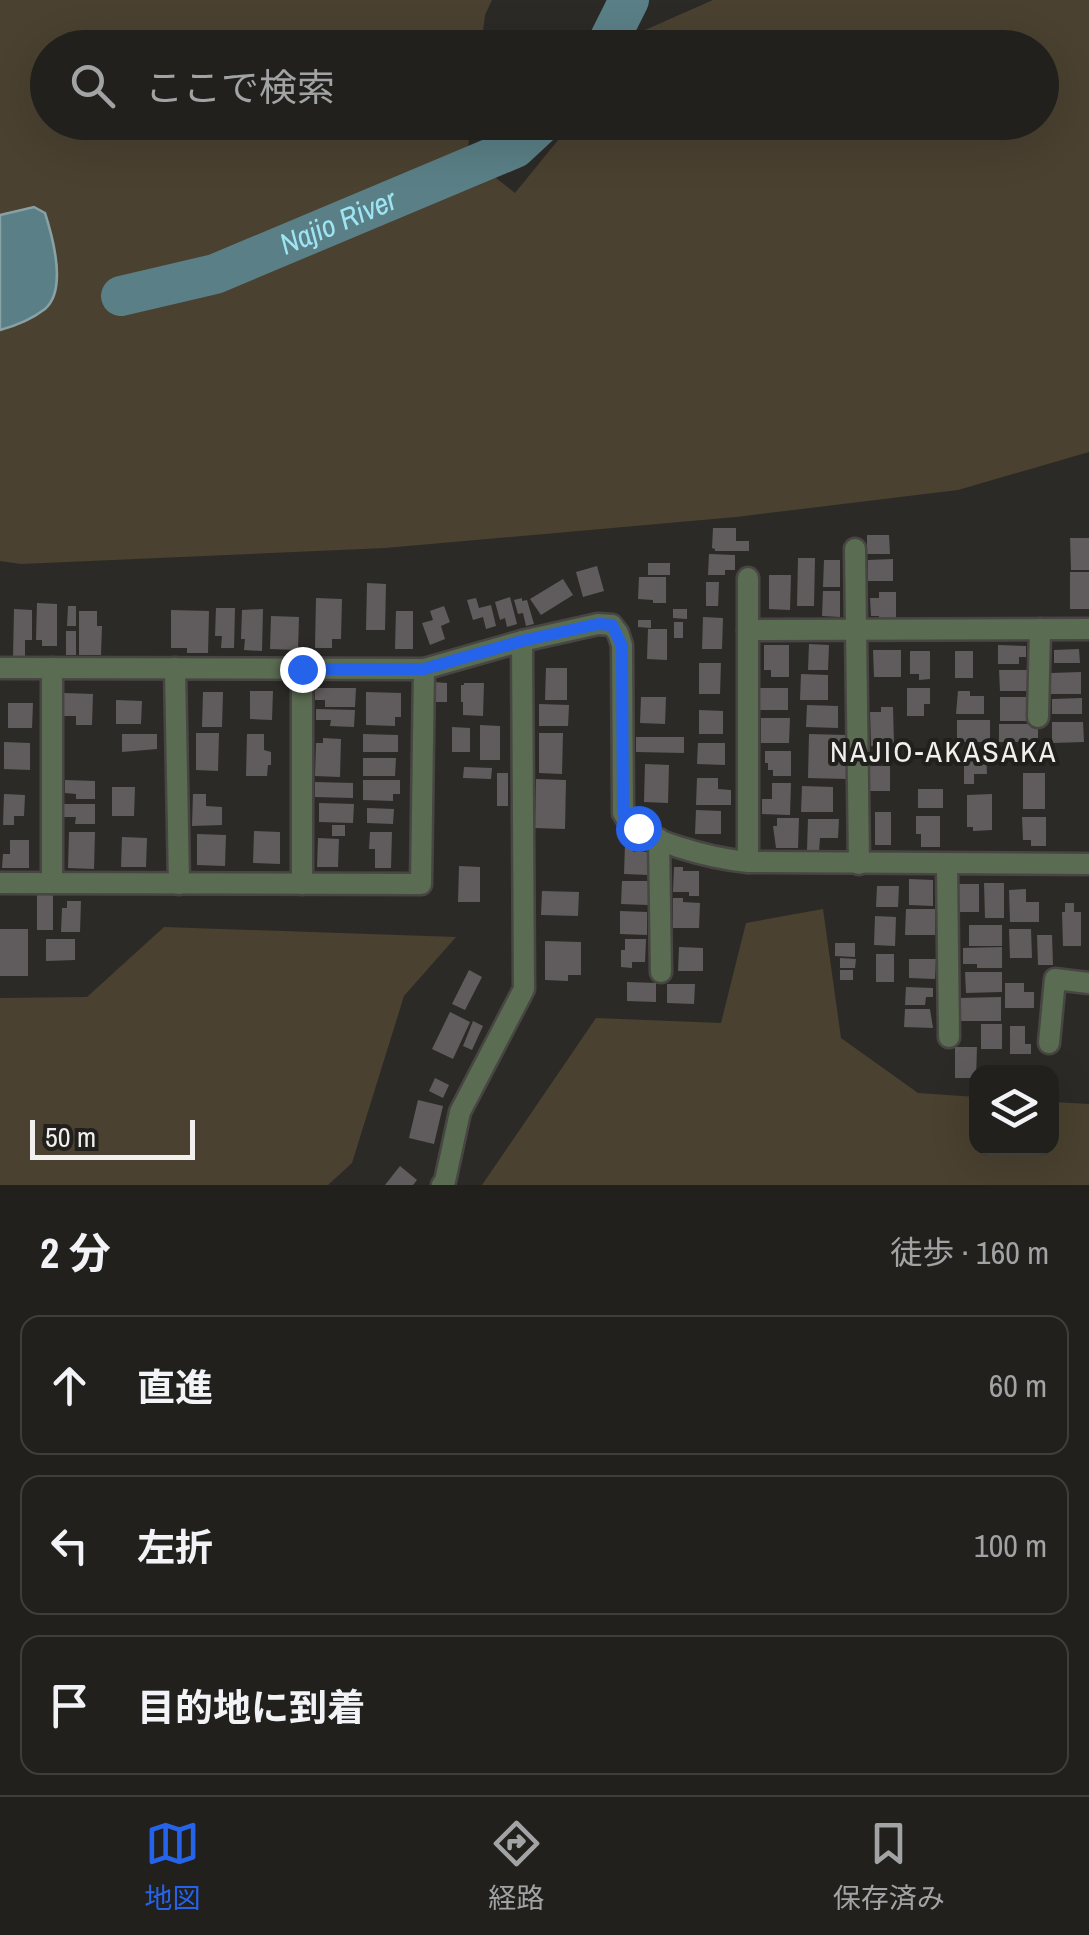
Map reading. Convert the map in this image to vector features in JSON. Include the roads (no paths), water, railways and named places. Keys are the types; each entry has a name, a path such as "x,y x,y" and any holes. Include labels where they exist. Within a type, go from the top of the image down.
{"street":[{"path":"855,549 859,864"},
{"path":"748,578 748,862"},
{"path":"0,668 424,669 522,641 598,624 612,625 622,646 623,812 626,819 659,839 720,860 748,862 1089,864"},
{"path":"1038,717 1040,629"},
{"path":"748,630 1089,629"},
{"path":"442,1185 460,1112 524,990 522,641"},
{"path":"52,668 52,884"},
{"path":"176,668 179,884"},
{"path":"302,669 302,884"},
{"path":"0,883 421,884 424,669"},
{"path":"659,839 661,972"},
{"path":"947,864 949,1037"},
{"path":"1049,1043 1055,979 1089,983"}],"water":[{"path":"34,207 45,213 51,236 55,290 45,309 0,330 0,215"}],"waterway":[{"name":"Najio River","path":"614,30 629,0"},
{"name":"Najio River","path":"121,296 215,274 515,148 524,140"}],"district":[{"name":"NAJIO-AKASAKA","path":"944,752"}]}
